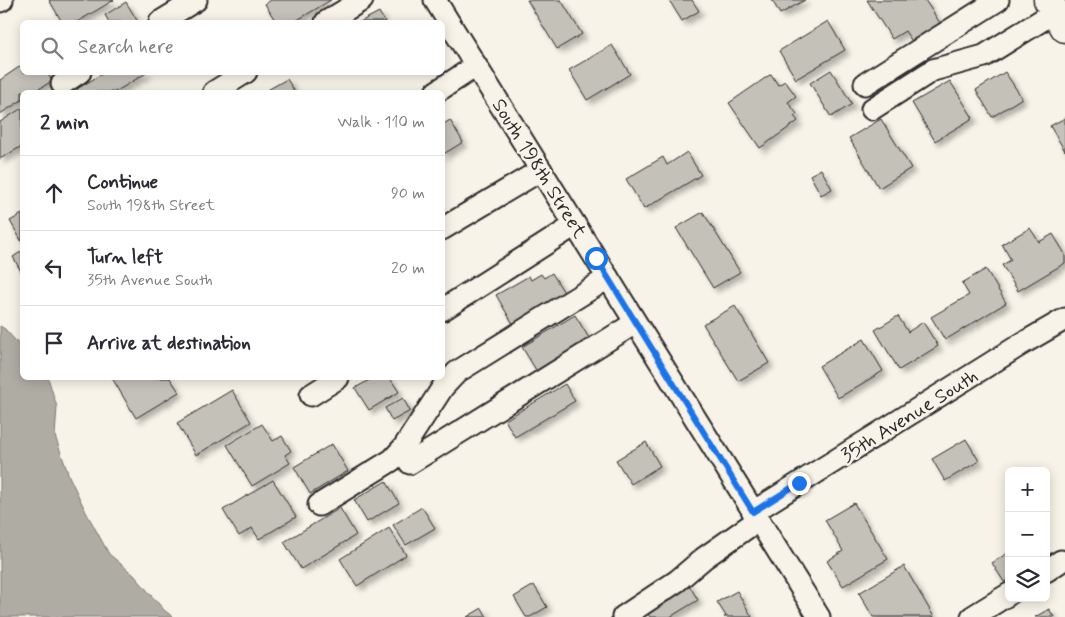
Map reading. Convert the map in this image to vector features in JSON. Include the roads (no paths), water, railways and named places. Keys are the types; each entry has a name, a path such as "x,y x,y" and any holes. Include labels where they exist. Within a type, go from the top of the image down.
{"street":[{"path":"163,20 196,0"},
{"path":"329,20 362,0"},
{"name":"South 198th Street","path":"435,0 819,617"},
{"path":"865,84 998,0"},
{"path":"872,109 933,70 984,56 1056,13"},
{"path":"439,90 476,66"},
{"path":"62,84 76,75"},
{"path":"217,90 241,75"},
{"path":"445,227 541,170"},
{"path":"445,308 575,225"},
{"path":"319,504 392,460 404,447 443,387 457,372 608,278"},
{"name":"35th Avenue South","path":"623,617 677,581 756,516 1012,350 1065,319"},
{"path":"410,464 635,323"},
{"path":"311,395 335,380"},
{"path":"972,617 1005,596"}]}
